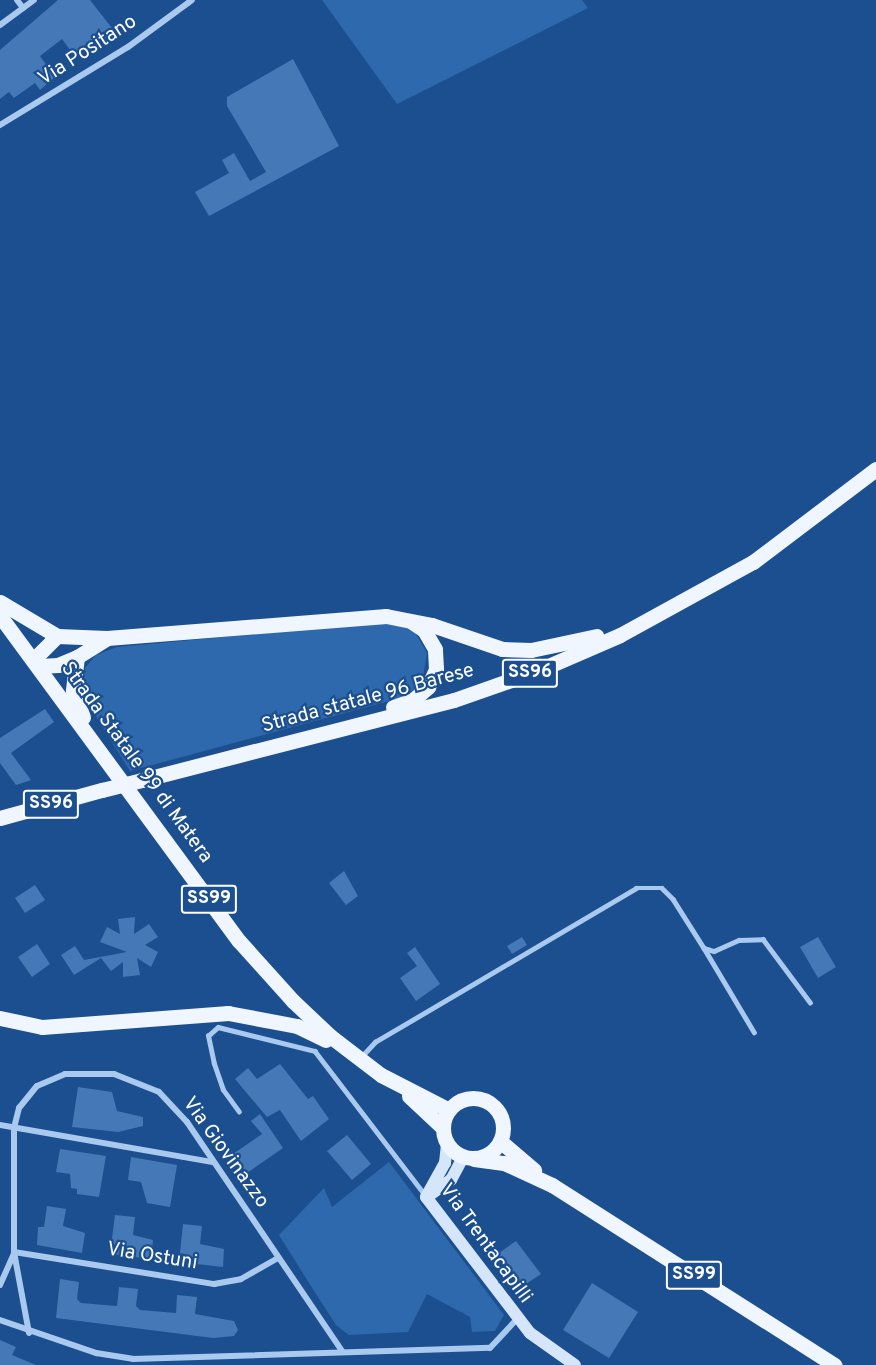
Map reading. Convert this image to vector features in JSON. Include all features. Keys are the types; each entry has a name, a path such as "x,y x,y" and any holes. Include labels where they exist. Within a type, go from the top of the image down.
{"main road":[{"name":"Strada statale 96 Barese","path":"0,818 454,700 537,671 620,635 697,595 771,550 876,469"},
{"path":"0,602 57,636 107,638 386,616 408,618 478,644 531,650 587,640 697,595"},
{"name":"Strada Statale 99 di Matera","path":"0,616 239,941 300,1009 343,1047 393,1083 442,1127"},
{"path":"283,746 413,700 428,687 436,669 435,649 424,630 408,618"},
{"path":"57,636 42,646 36,663 58,665 77,657 107,638"},
{"path":"77,657 73,691 90,737"},
{"path":"0,1018 42,1027 228,1013 297,1026 343,1047"},
{"name":"Strada Statale 99 di Matera","path":"393,1083 449,1110"},
{"path":"474,1098 492,1105 502,1122 500,1141 489,1154 468,1158 447,1144 442,1127 449,1110 465,1099 474,1098"},
{"name":"SS99","path":"500,1141 552,1185 835,1365"},
{"name":"SS99","path":"468,1158 504,1163 552,1185"}],"street":[{"path":"17,0 23,8"},
{"path":"0,25 34,0"},
{"name":"Via Positano","path":"0,125 128,47 192,0"},
{"name":"Via Giovinazzo","path":"14,1128 19,1108 37,1086 65,1074 114,1074 159,1092 187,1122 342,1351"},
{"path":"0,1125 213,1162"},
{"path":"14,1128 14,1252 29,1333"},
{"path":"426,1197 445,1163 447,1144"},
{"path":"426,1197 451,1180 468,1158"},
{"name":"Via Trentacapilli","path":"0,1320 29,1333 96,1353 144,1362 342,1351 490,1348 518,1318 426,1197"},
{"path":"0,1285 14,1252"},
{"name":"Via Ostuni","path":"14,1252 214,1284 241,1279 278,1258"},
{"path":"518,1318 556,1355 575,1365"}],"lane":[{"path":"359,1059 375,1042 636,888 662,888 673,899 754,1032"},
{"path":"704,948 714,951 739,940 763,939 810,1002"},
{"name":"Via Trentacapilli","path":"239,1112 223,1090 214,1064 208,1036 218,1027 315,1051 426,1197"}],"shaded area":[{"path":"322,0 582,0 588,8 397,104"},
{"path":"396,621 412,627 427,653 422,683 404,697 130,771 83,695 85,668 96,655 117,647"},
{"path":"389,1162 504,1315 495,1331 472,1332 470,1317 427,1294 408,1332 349,1335 336,1325 314,1291 279,1235 324,1188 332,1207"}],"building":[{"path":"58,0 90,0 115,32 97,46 90,41 73,54 62,39 40,56 55,77 40,90 35,83 14,98 9,92 0,99 0,50"},
{"path":"293,59 339,146 209,216 195,192 229,173 222,160 234,153 250,181 266,172 227,106 227,97"},
{"path":"45,709 54,722 11,753 31,780 16,785 0,763 0,738"},
{"path":"344,871 358,896 346,905 329,883"},
{"path":"35,885 45,900 25,913 15,898"},
{"path":"135,917 134,934 149,924 158,937 145,945 158,952 151,967 137,958 140,975 123,977 123,962 111,971 101,958 74,975 61,955 75,946 84,960 127,952 100,942 107,927 120,934 118,919"},
{"path":"522,937 527,945 512,954 507,946"},
{"path":"818,937 836,967 818,978 800,947"},
{"path":"37,944 50,964 32,977 18,957"},
{"path":"415,947 440,984 416,1001 400,978 417,966 407,953"},
{"path":"280,1064 308,1099 313,1096 329,1119 301,1141 280,1110 267,1117 235,1079 248,1068 257,1079"},
{"path":"78,1087 112,1092 117,1111 143,1117 143,1126 118,1132 72,1127"},
{"path":"260,1114 283,1148 244,1175 230,1156 262,1134 251,1121"},
{"path":"347,1135 371,1164 352,1180 327,1151"},
{"path":"60,1149 106,1156 99,1197 77,1194 77,1189 71,1188 70,1174 56,1172"},
{"path":"131,1157 177,1165 170,1207 147,1203 141,1182 128,1180"},
{"path":"47,1206 66,1209 63,1226 85,1233 82,1253 37,1245 38,1227 44,1227"},
{"path":"115,1215 135,1217 133,1235 153,1240 151,1259 110,1254"},
{"path":"183,1224 202,1226 200,1244 224,1249 223,1267 179,1262"},
{"path":"516,1241 541,1274 523,1286 496,1255"},
{"path":"60,1279 79,1282 77,1299 81,1303 117,1306 119,1287 138,1289 136,1306 140,1310 176,1313 177,1295 197,1297 195,1314 234,1321 238,1330 234,1336 213,1338 56,1318"},
{"path":"592,1283 638,1312 609,1358 563,1330"},
{"path":"0,1340 16,1347 12,1355 36,1365 0,1365"}]}
